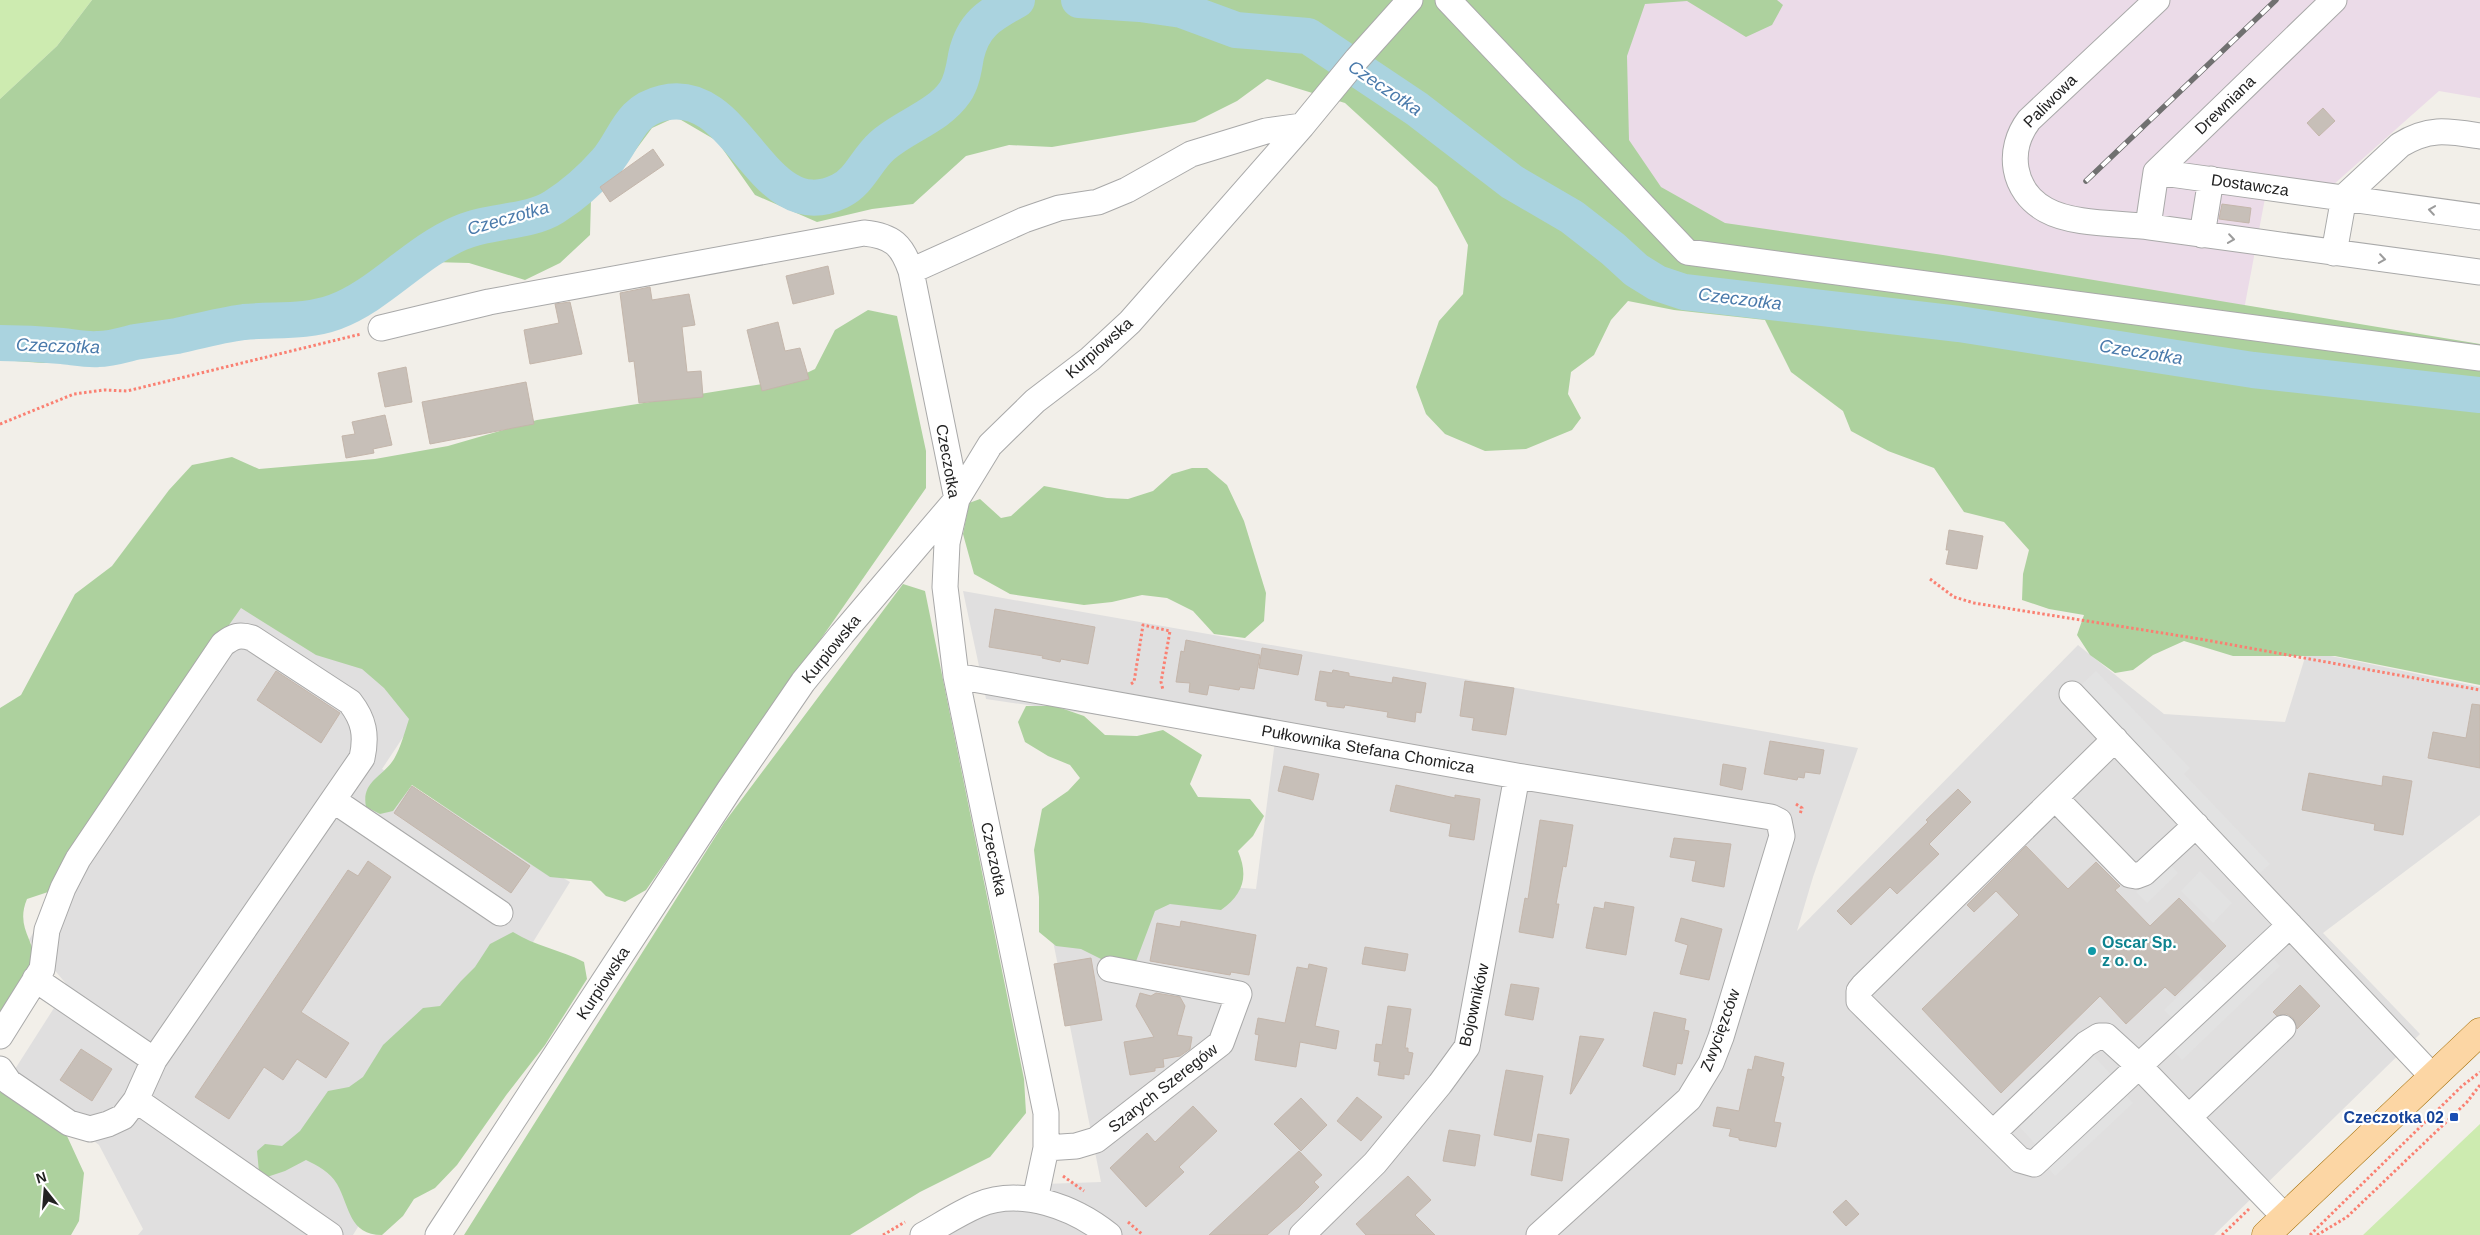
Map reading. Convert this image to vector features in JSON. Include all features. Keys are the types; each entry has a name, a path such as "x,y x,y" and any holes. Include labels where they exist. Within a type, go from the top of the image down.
{"main road":[{"path":"2276,1226 2480,1032"}],"street":[{"name":"Kurpiowska","path":"438,1235 729,790 803,682 957,500 990,445 1035,401 1090,359 1130,322 1410,0"},
{"path":"1448,0 1687,252 2480,358"},
{"name":"Paliwowa","path":"2148,226 2066,218 2047,211 2026,192 2016,168 2014,155 2016,142 2029,120 2157,0"},
{"name":"Drewniana","path":"2156,172 2334,0"},
{"path":"912,271 1024,220 1059,208 1098,202 1127,190 1191,154 1266,131 1302,126"},
{"path":"2334,253 2344,197 2400,145 2426,133 2443,131 2480,136"},
{"path":"2156,172 2148,226 2480,272"},
{"name":"Dostawcza","path":"2156,172 2480,217"},
{"path":"2202,234 2211,179"},
{"name":"Czeczotka","path":"381,328 489,302 864,233 879,234 903,249 912,271 957,500 947,543 945,587 956,676 1046,1113 1046,1148 1035,1200"},
{"path":"0,1036 42,968 47,930 63,888 78,859 223,644 234,636 241,635 252,638 350,702 358,712 364,726 366,740 362,758 154,1060 136,1100 123,1117 90,1129 79,1127 69,1123 9,1082 0,1069"},
{"name":"Pułkownika Stefana Chomicza","path":"956,676 1518,776 1772,817 1791,814"},
{"path":"2072,694 2433,1077"},
{"path":"2115,739 1859,992 1859,1001 2020,1160 2027,1164 2034,1164 2290,925"},
{"name":"Bojowników","path":"1302,1235 1375,1163 1440,1084 1467,1047 1518,776"},
{"path":"2055,798 2130,874 2136,876 2144,873 2196,825"},
{"path":"333,800 500,913"},
{"name":"Zwycięzców","path":"1539,1235 1688,1099 1703,1078 1721,1037 1782,836 1791,814"},
{"name":"Szarych Szeregów","path":"1046,1148 1076,1146 1096,1140 1221,1043 1239,994 1110,969"},
{"path":"35,979 154,1060"},
{"path":"2189,1118 2283,1028"},
{"path":"1993,1133 2092,1039 2106,1036 2139,1066 2189,1118 2276,1226"},
{"path":"136,1100 317,1232"},
{"path":"923,1235 978,1205 1003,1199 1035,1200 1079,1226 1109,1235"}],"path":[{"path":"0,424 74,394 104,390 127,391 381,328"},
{"path":"1930,579 1954,597 1974,603 2200,639 2480,690"},
{"path":"1128,686 1134,682 1143,625 1170,631 1161,682 1164,693"},
{"path":"2310,1235 2462,1086 2480,1072"},
{"path":"2317,1235 2347,1217 2467,1102 2480,1086"}],"shaded area":[{"path":"1480,0 2480,0 2480,98 2439,91 2333,185 2269,177 2243,315 1692,237"},
{"path":"236,586 423,707 382,769 570,882 353,1235 138,1235 143,1229 99,1145 10,1077 68,986 29,940"},
{"path":"963,591 1858,748 1813,877 1797,931 2078,645 2164,714 2285,722 2307,651 2480,687 2480,815 2323,933 2420,1034 2214,1235 908,1235 1016,1185 1101,1182 1053,941 1148,881 1256,889 1275,741 986,699"},
{"path":"2096,671 2190,768 2184,774 2270,864 2259,874 2079,687"},
{"path":"2167,861 2178,873 2147,903 2136,892"},
{"path":"2200,871 2232,903 2213,923 2181,891"},
{"path":"2271,956 2280,966 2182,1060 2172,1049"},
{"path":"2199,976 2209,986 2174,1020 2164,1010"},
{"path":"2093,1055 2114,1078 2039,1148 2018,1125"},
{"path":"2124,1093 2133,1103 2055,1176 2046,1165"}],"green space":[{"path":"0,0 92,0 57,46 0,99"},
{"path":"92,0 1777,0 1783,5 1772,25 1746,37 1687,1 1645,4 1627,56 1629,140 1661,187 1725,223 1943,255 2480,344 2480,685 2335,656 2233,656 2184,641 2153,655 2133,670 2115,673 2090,655 2077,635 2084,615 2049,609 2022,600 2023,574 2029,550 2004,522 1964,512 1934,468 1888,451 1851,431 1843,411 1791,372 1765,320 1674,310 1628,301 1611,320 1594,355 1571,372 1568,394 1581,418 1572,430 1526,449 1485,451 1445,434 1426,414 1416,387 1439,321 1463,294 1468,245 1437,187 1345,103 1267,79 1237,101 1195,122 1052,147 1009,145 966,156 913,204 872,209 817,222 755,195 717,141 676,117 652,128 617,175 591,199 590,235 560,263 525,280 469,263 433,262 328,329 222,341 154,345 115,362 43,363 0,360 0,99 57,46"},
{"path":"868,310 897,316 926,451 926,488 646,890 625,902 606,896 591,881 550,877 412,785 393,811 380,814 366,807 365,798 367,791 374,780 394,759 409,719 384,688 362,669 316,655 241,608 68,853 48,892 27,899 23,919 33,950 33,967 0,1020 0,708 21,695 75,594 112,566 169,490 192,465 232,457 259,469 375,459 448,446 537,420 794,379 815,369 835,330"},
{"path":"1192,468 1207,468 1227,485 1244,521 1266,593 1264,621 1245,638 1214,634 1193,611 1167,598 1142,595 1112,602 1084,605 1010,594 974,574 963,534 969,503 980,499 1001,518 1011,516 1044,486 1107,498 1128,499 1153,491 1172,474"},
{"path":"903,584 925,591 1024,1079 1026,1113 990,1157 920,1192 850,1235 464,1235 724,823"},
{"path":"1026,706 1055,706 1084,716 1105,735 1137,736 1163,730 1202,755 1190,784 1198,797 1250,799 1264,816 1253,836 1238,851 1243,869 1243,877 1239,891 1234,898 1221,910 1170,904 1155,911 1135,964 1119,968 1081,949 1056,946 1039,932 1039,897 1034,850 1042,809 1068,791 1080,778 1070,765 1048,756 1025,742 1018,722"},
{"path":"513,932 530,941 584,962 587,979 545,1045 507,1094 457,1165 435,1188 414,1199 403,1216 382,1235 371,1234 357,1225 352,1218 337,1184 331,1176 310,1162 306,1160 285,1171 267,1177 259,1172 257,1151 265,1144 282,1146 300,1131 328,1091 349,1087 363,1077 383,1045 423,1008 440,1006 475,967 490,944"},
{"path":"0,1088 67,1136 84,1173 79,1221 71,1235 0,1235"},
{"path":"2480,1124 2480,1235 2363,1235"}],"building":[{"path":"2323,108 2335,121 2319,136 2307,123"},
{"path":"653,149 664,165 610,202 600,187"},
{"path":"2222,204 2251,208 2249,223 2219,219"},
{"path":"828,266 834,294 793,304 786,276"},
{"path":"650,287 652,300 689,294 695,325 682,327 687,372 701,371 703,397 639,403 634,361 629,362 620,293"},
{"path":"570,302 582,354 530,364 524,330 559,323 555,304"},
{"path":"778,322 785,351 800,348 809,379 762,391 747,330"},
{"path":"406,367 412,402 385,407 378,373"},
{"path":"526,382 534,424 430,444 422,402"},
{"path":"385,415 392,445 373,449 374,453 346,458 342,436 355,434 352,422"},
{"path":"1949,530 1983,536 1977,569 1946,564 1949,550 1946,550"},
{"path":"995,609 1095,627 1088,664 1061,659 1060,662 1042,658 1043,656 989,647"},
{"path":"1186,640 1260,655 1254,689 1240,687 1239,690 1209,685 1207,695 1189,692 1190,683 1176,682 1181,651 1184,652"},
{"path":"1262,648 1302,655 1298,675 1259,668"},
{"path":"1333,670 1349,673 1349,676 1392,683 1393,677 1426,683 1421,713 1416,712 1415,722 1387,717 1388,712 1345,705 1344,708 1327,706 1327,702 1315,700 1320,671 1332,673"},
{"path":"276,671 340,713 321,743 257,700"},
{"path":"1465,681 1514,688 1506,735 1472,730 1474,718 1460,716"},
{"path":"2472,704 2480,705 2480,768 2428,758 2433,732 2466,738"},
{"path":"1770,741 1824,750 1820,774 1805,772 1804,778 1798,777 1797,780 1764,774"},
{"path":"1723,764 1746,768 1742,790 1720,785"},
{"path":"1284,766 1319,774 1313,800 1278,791"},
{"path":"2309,773 2382,786 2383,776 2412,781 2403,835 2374,830 2375,824 2302,810"},
{"path":"1396,785 1455,798 1455,795 1480,799 1474,840 1449,836 1451,824 1390,811"},
{"path":"412,786 530,866 511,893 394,813"},
{"path":"1958,789 1971,802 1929,844 1939,854 1897,894 1890,887 1851,925 1837,911 1928,822 1926,820"},
{"path":"1540,820 1573,825 1566,867 1563,866 1556,904 1559,904 1553,938 1519,932 1525,898 1528,899"},
{"path":"1674,838 1731,844 1724,887 1692,881 1696,861 1670,857"},
{"path":"2026,846 2068,889 2096,862 2120,886 2115,890 2150,926 2179,898 2226,946 2175,996 2165,987 2126,1024 2100,996 2001,1093 1922,1009 2019,915 1996,891 1974,912 1967,905"},
{"path":"368,861 391,877 301,1012 349,1043 326,1078 297,1059 283,1080 264,1067 229,1119 195,1097 348,870 358,876"},
{"path":"1605,902 1634,907 1626,955 1586,948 1594,907 1604,909"},
{"path":"1681,918 1722,929 1709,980 1680,974 1688,945 1675,941"},
{"path":"1181,921 1256,935 1249,975 1231,972 1230,975 1150,961 1157,923 1180,927"},
{"path":"1365,947 1408,954 1405,971 1362,964"},
{"path":"1091,958 1102,1020 1065,1026 1054,964"},
{"path":"1309,964 1327,968 1315,1026 1339,1031 1336,1049 1300,1042 1296,1067 1255,1060 1259,1035 1255,1034 1258,1018 1285,1023 1297,967 1308,969"},
{"path":"1511,984 1539,988 1533,1020 1505,1015"},
{"path":"2300,985 2320,1006 2297,1029 2293,1018 2287,1014 2277,1016 2273,1012"},
{"path":"1140,993 1151,996 1156,993 1180,997 1185,1006 1177,1035 1192,1037 1190,1049 1180,1056 1163,1059 1164,1067 1155,1068 1155,1071 1130,1075 1124,1042 1154,1037 1136,1006"},
{"path":"1388,1006 1411,1009 1405,1048 1408,1048 1408,1052 1413,1053 1409,1075 1404,1074 1404,1079 1378,1075 1380,1062 1374,1061 1376,1044 1382,1045"},
{"path":"1654,1012 1686,1019 1684,1030 1689,1031 1682,1064 1677,1063 1675,1075 1643,1066"},
{"path":"1580,1036 1604,1039 1570,1094"},
{"path":"81,1049 112,1069 92,1101 60,1080"},
{"path":"1755,1056 1784,1063 1781,1076 1784,1077 1774,1122 1781,1123 1776,1147 1739,1140 1739,1138 1729,1136 1731,1129 1713,1126 1717,1107 1739,1111 1748,1069 1752,1070"},
{"path":"1506,1070 1543,1076 1531,1142 1494,1135"},
{"path":"1357,1097 1382,1117 1361,1141 1337,1121"},
{"path":"1301,1098 1327,1125 1301,1151 1274,1124"},
{"path":"1193,1106 1217,1131 1179,1167 1184,1172 1146,1207 1110,1168 1147,1133 1155,1142"},
{"path":"1449,1130 1480,1135 1475,1166 1443,1161"},
{"path":"1538,1134 1569,1139 1562,1181 1531,1175"},
{"path":"1299,1151 1322,1175 1314,1182 1319,1187 1299,1207 1267,1235 1209,1235"},
{"path":"1408,1176 1431,1200 1415,1215 1435,1235 1366,1235 1356,1224"},
{"path":"1846,1200 1859,1214 1846,1226 1833,1212"}],"waterway":[{"name":"Czeczotka","path":"0,343 103,349 177,336 235,323 312,318 335,312 367,296 428,251 460,233 483,226 533,216 554,207 588,181 606,162 629,127 642,112 663,103 690,103 712,114 732,133 769,175 790,191 813,198 840,191 853,182 882,146 948,101 959,84 969,45 978,28 991,16 1017,0"},
{"name":"Czeczotka","path":"1079,0 1140,4 1182,10 1236,30 1308,36 1417,109 1512,182 1572,217 1613,249 1636,270 1657,283 1684,292 1959,324 2253,370 2480,395"}],"railway":[{"path":"2086,181 2276,0"}],"place":[{"name":"Oscar Sp. z o. o.","path":"2092,951"},
{"name":"Czeczotka 02","path":"2454,1117"}]}
